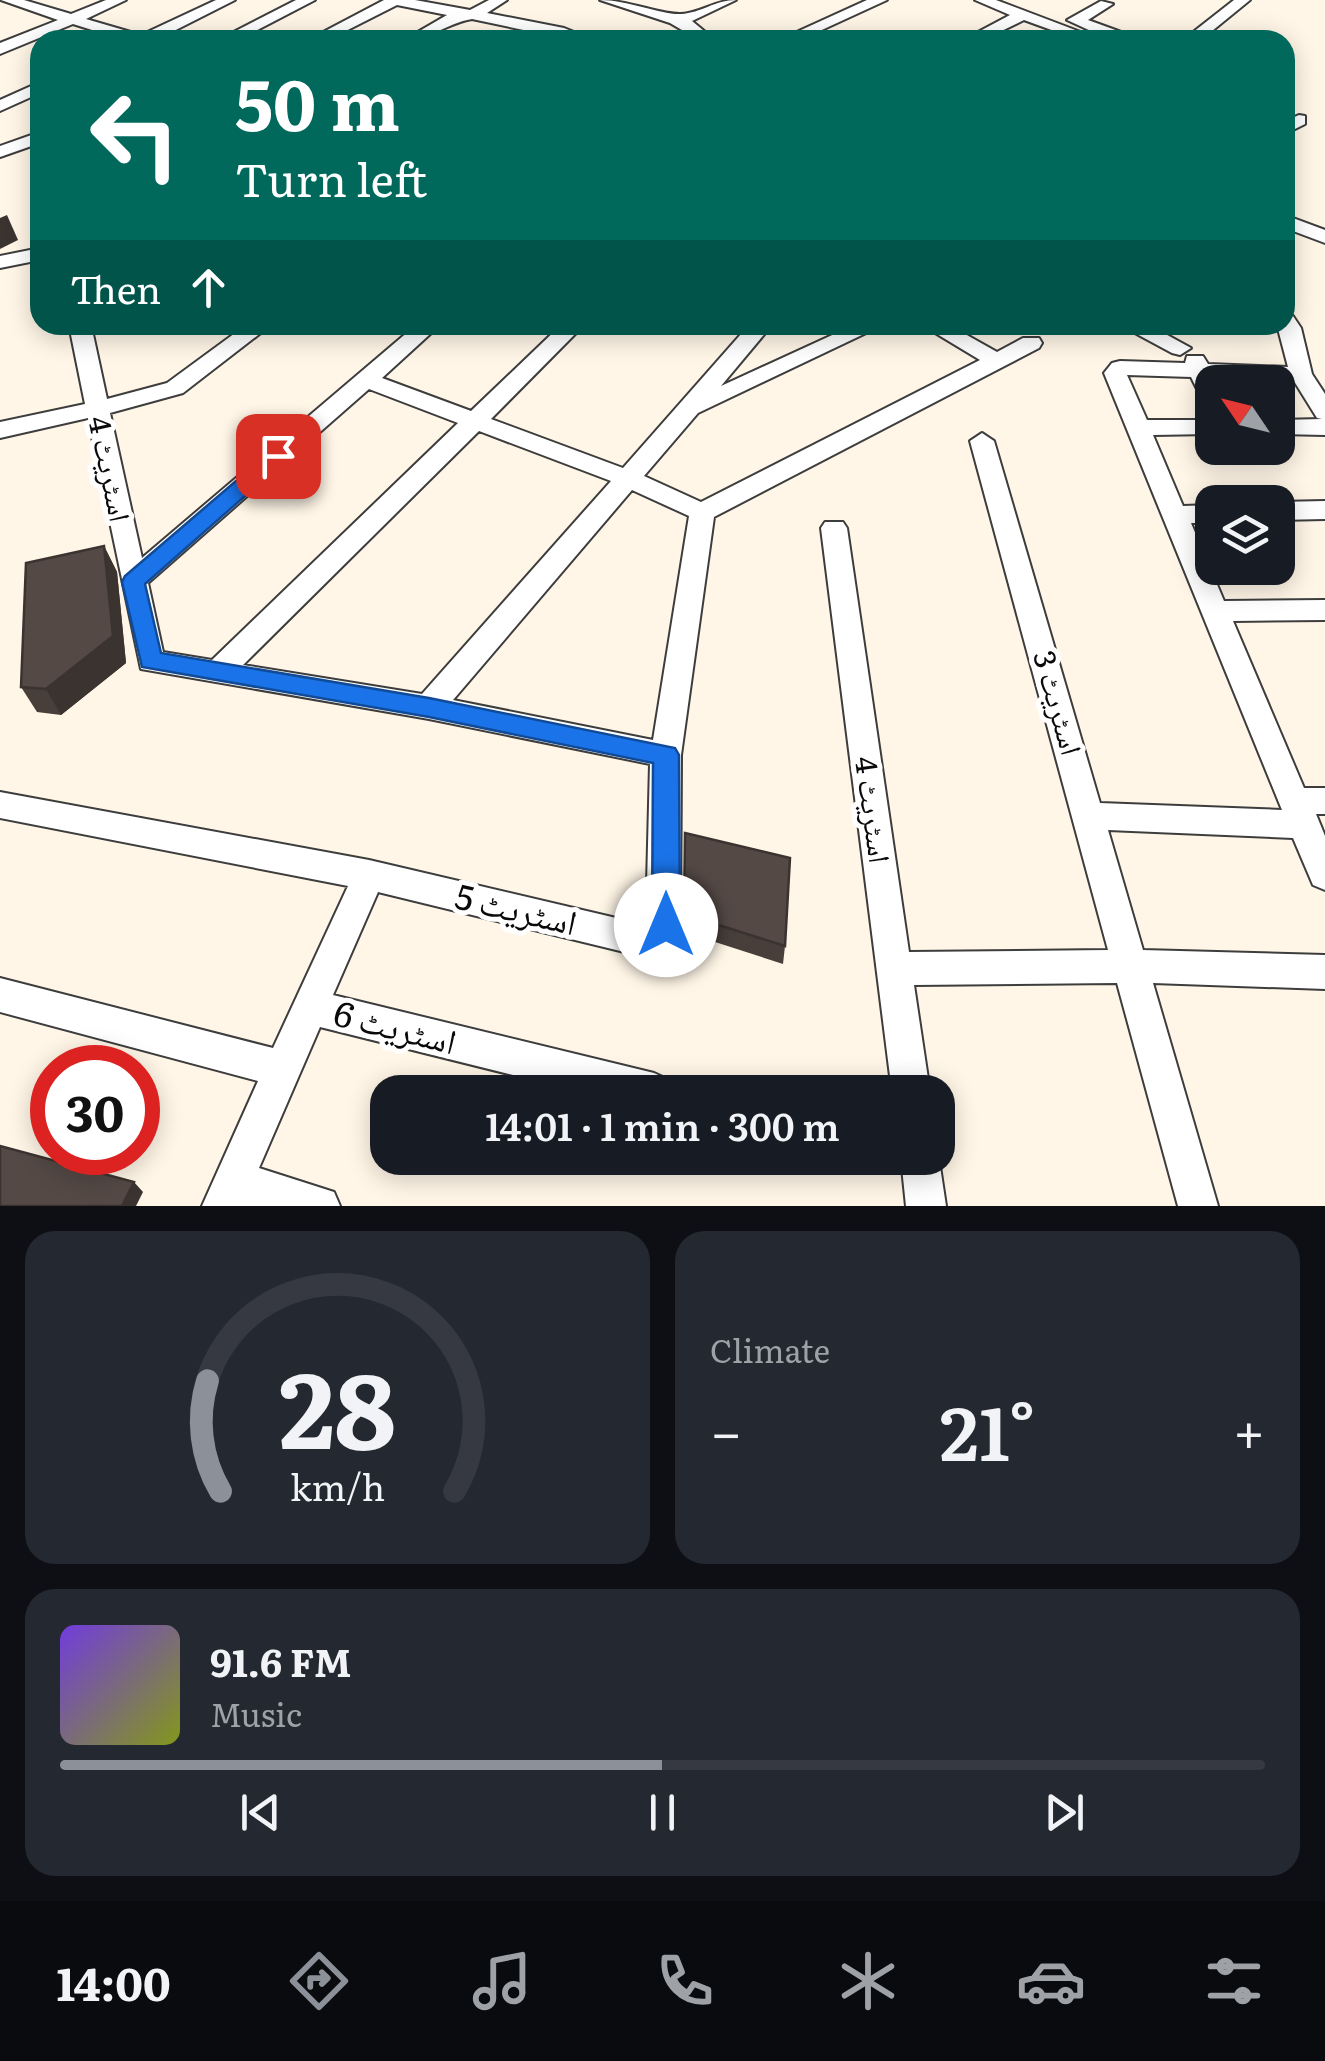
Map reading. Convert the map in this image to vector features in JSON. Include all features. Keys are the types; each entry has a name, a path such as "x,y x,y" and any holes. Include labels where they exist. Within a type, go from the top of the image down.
{"street":[{"path":"47,30 118,0"},
{"path":"164,30 228,0"},
{"path":"246,30 308,0"},
{"path":"335,30 392,0 553,30"},
{"path":"430,30 500,0"},
{"path":"676,20 698,15 728,0"},
{"path":"810,30 880,0"},
{"path":"982,0 1068,30"},
{"path":"1204,30 1243,0"},
{"path":"594,11 609,1 698,30"},
{"path":"9,2 106,30"},
{"path":"1077,20 1106,4"},
{"path":"1047,10 1106,30"},
{"path":"991,30 1024,14"},
{"path":"561,30 576,21"},
{"path":"530,30 535,27"},
{"path":"0,49 30,37"},
{"path":"0,106 30,92"},
{"path":"5,150 30,141"},
{"path":"5,150 30,160"},
{"path":"1295,225 1325,237"},
{"path":"0,262 30,256"},
{"name":"اسٹریٹ 4","path":"82,335 150,661 220,670"},
{"path":"0,430 174,388 246,335"},
{"path":"133,582 418,335"},
{"path":"220,670 563,335"},
{"path":"429,707 753,335"},
{"path":"686,411 850,335"},
{"path":"951,335 995,360"},
{"path":"1148,335 1192,360 1195,366"},
{"path":"1289,335 1301,374 1322,401"},
{"path":"702,512 1031,343"},
{"path":"1301,374 1192,360 1120,368 1115,373 1214,611 1308,809 1323,867"},
{"path":"366,380 627,478 702,512"},
{"path":"1138,428 1195,427"},
{"path":"1295,427 1325,427"},
{"name":"اسٹریٹ 3","path":"982,441 1198,1206"},
{"path":"1295,511 1325,510"},
{"path":"220,670 666,755 702,512"},
{"path":"1174,515 1195,514"},
{"name":"اسٹریٹ 4","path":"834,528 909,1075"},
{"path":"1214,611 1325,610"},
{"name":"اسٹریٹ 5","path":"369,875 645,941 663,940 666,755"},
{"path":"0,804 369,875 228,1194 320,1206"},
{"path":"1089,816 1308,809"},
{"path":"894,969 1131,966 1325,972"},
{"path":"0,996 283,1069"},
{"name":"اسٹریٹ 6","path":"310,1007 585,1075"},
{"path":"922,1175 926,1206"}],"building":[{"path":"104,546 113,636 46,689 21,687 26,563"},
{"path":"685,833 790,858 785,946 684,914"},
{"path":"0,1146 30,1154 30,1175 108,1175 134,1182 122,1206 0,1206"}],"route":[{"path":"278,456 133,582 150,661 429,707 666,755 666,925"}]}
